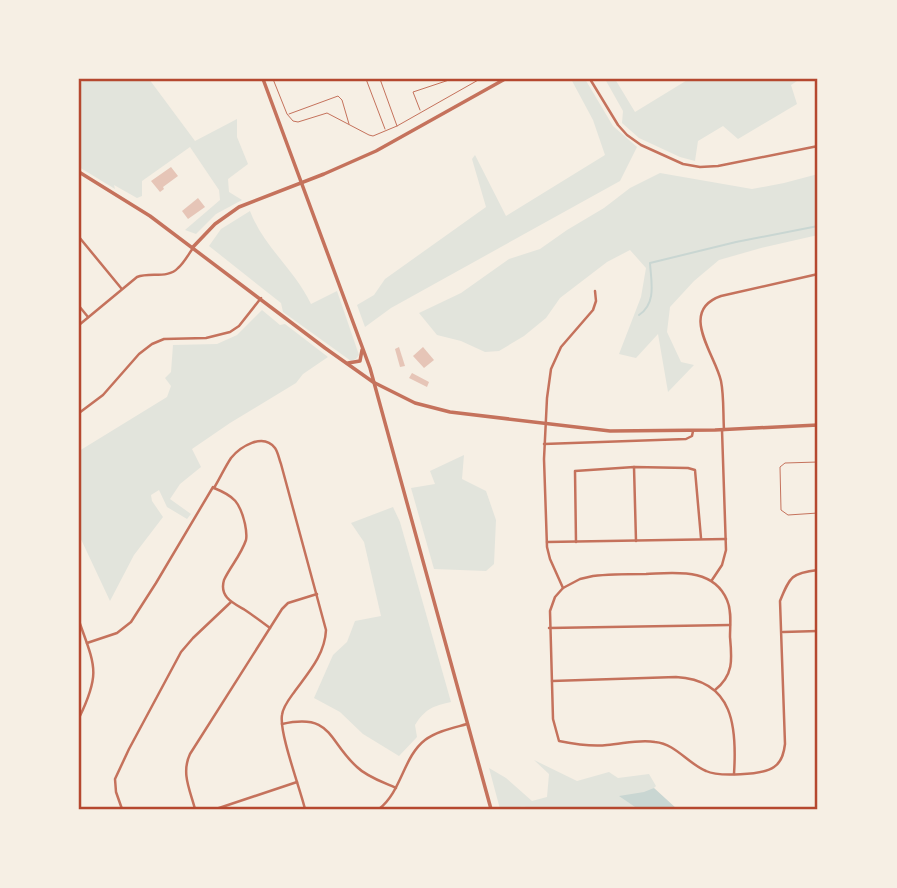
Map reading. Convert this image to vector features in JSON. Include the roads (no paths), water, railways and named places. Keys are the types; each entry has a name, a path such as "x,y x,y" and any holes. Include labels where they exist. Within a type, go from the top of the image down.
{"street":[{"path":"263,79 373,382 491,809"},
{"path":"79,324 121,288 141,275 176,271 215,223 239,207 386,146 505,79"},
{"path":"590,79 618,125 628,135 641,145 683,164 718,166 818,146"},
{"path":"79,172 141,209 373,382 410,401 443,411 610,431 818,426"},
{"path":"79,237 121,288"},
{"path":"711,580 724,559 726,539 723,430 721,380 701,328 703,310 716,298 818,274"},
{"path":"563,587 550,559 547,542 544,444 549,382 552,364 561,347 593,310 595,291"},
{"path":"79,413 103,395 139,354 152,344 164,339 202,338 230,332 239,326 261,298"},
{"path":"79,306 88,317"},
{"path":"347,363 360,361 362,348"},
{"path":"544,444 685,439 692,436 693,430"},
{"path":"87,643 117,633 129,625 213,487 238,452 259,441 274,447 325,626 325,642 315,664 284,708 282,715 305,809"},
{"path":"576,542 575,471 634,467 695,470 701,538"},
{"path":"634,467 636,541"},
{"path":"214,488 238,502 246,527 245,541 222,584 223,593 231,603 270,628"},
{"path":"547,542 726,539"},
{"path":"715,690 724,681 732,660 730,607 721,589 711,580 685,572 584,577 563,587 552,604 550,628 553,719 560,741 595,746 643,741 661,743 705,771 717,774 758,772 776,766 782,758 785,744 780,601 787,582 800,572 818,570"},
{"path":"195,809 185,774 188,757 282,609 288,603 317,594"},
{"path":"122,809 115,783 124,757 181,652 231,603"},
{"path":"79,621 93,663 89,697 79,718"},
{"path":"550,628 730,625"},
{"path":"782,632 818,631"},
{"path":"551,681 680,677 698,681 715,690 728,707 733,725 734,774"},
{"path":"282,723 308,721 321,725 356,767 396,788"},
{"path":"379,809 390,798 414,752 424,741 440,732 467,724"},
{"path":"216,809 297,782"}],"lane":[{"path":"273,79 291,120 298,122 327,113 369,135 377,135 397,126 480,79"},
{"path":"366,79 386,131"},
{"path":"380,79 397,126"},
{"path":"421,112 413,92 452,79"},
{"path":"287,114 338,96 342,100 349,124"},
{"path":"818,426 818,450"},
{"path":"818,462 785,463 780,467 781,510 788,515 818,513"}],"waterway":[{"path":"639,315 651,298 650,263 818,226"}]}
